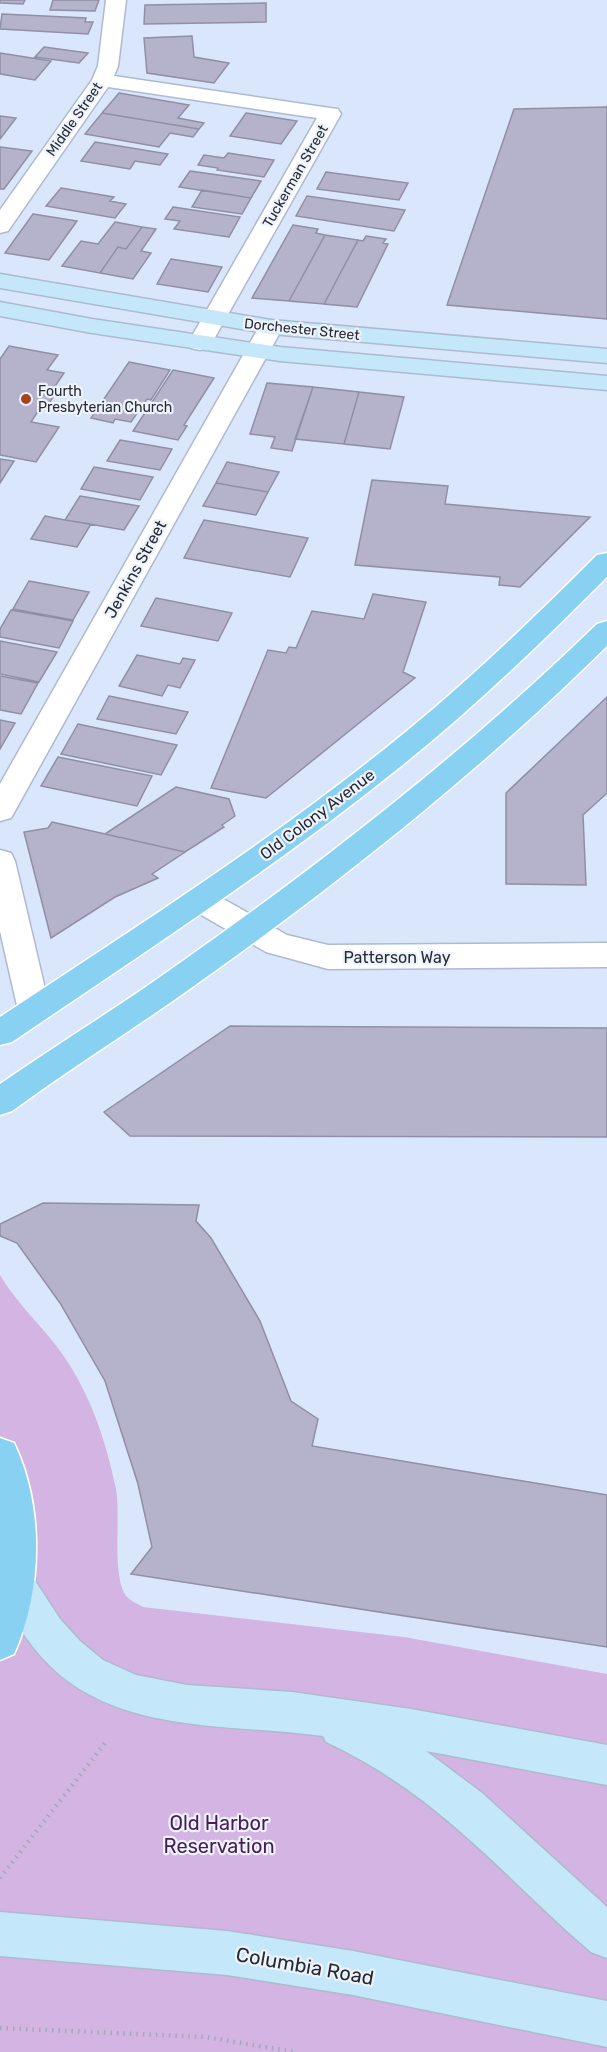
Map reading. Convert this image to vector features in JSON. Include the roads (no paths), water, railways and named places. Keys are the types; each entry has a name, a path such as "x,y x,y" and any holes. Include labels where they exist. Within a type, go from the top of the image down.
{"main road":[{"name":"Dorchester Street","path":"0,282 271,327 607,356"},
{"name":"Dorchester Street","path":"0,309 257,351 607,383"},
{"path":"498,373 500,348"},
{"name":"Old Colony Avenue","path":"0,1032 200,900 392,759 508,658 607,561"},
{"path":"0,1102 249,930 428,794 531,704 607,630"},
{"path":"0,1455 14,1510 17,1545 14,1583 0,1641"},
{"path":"14,1583 36,1620 57,1646 88,1673 128,1692 172,1703 291,1712 480,1739 607,1765"},
{"path":"291,1712 335,1725 378,1745 417,1769 454,1798 607,1936"},
{"name":"Columbia Road","path":"0,1934 227,1953 353,1973 607,2024"}],"street":[{"name":"Middle Street","path":"0,226 102,80 108,66 116,0"},
{"name":"Tuckerman Street","path":"102,80 330,114 200,343"},
{"name":"Jenkins Street","path":"0,811 271,327"},
{"path":"0,861 34,1010"},
{"name":"Patterson Way","path":"200,900 277,944 328,957 607,955"}],"place":[{"name":"Fourth Presbyterian Church","path":"26,399"}],"park label":[{"name":"Old Harbor Reservation","path":"219,1834"}]}
